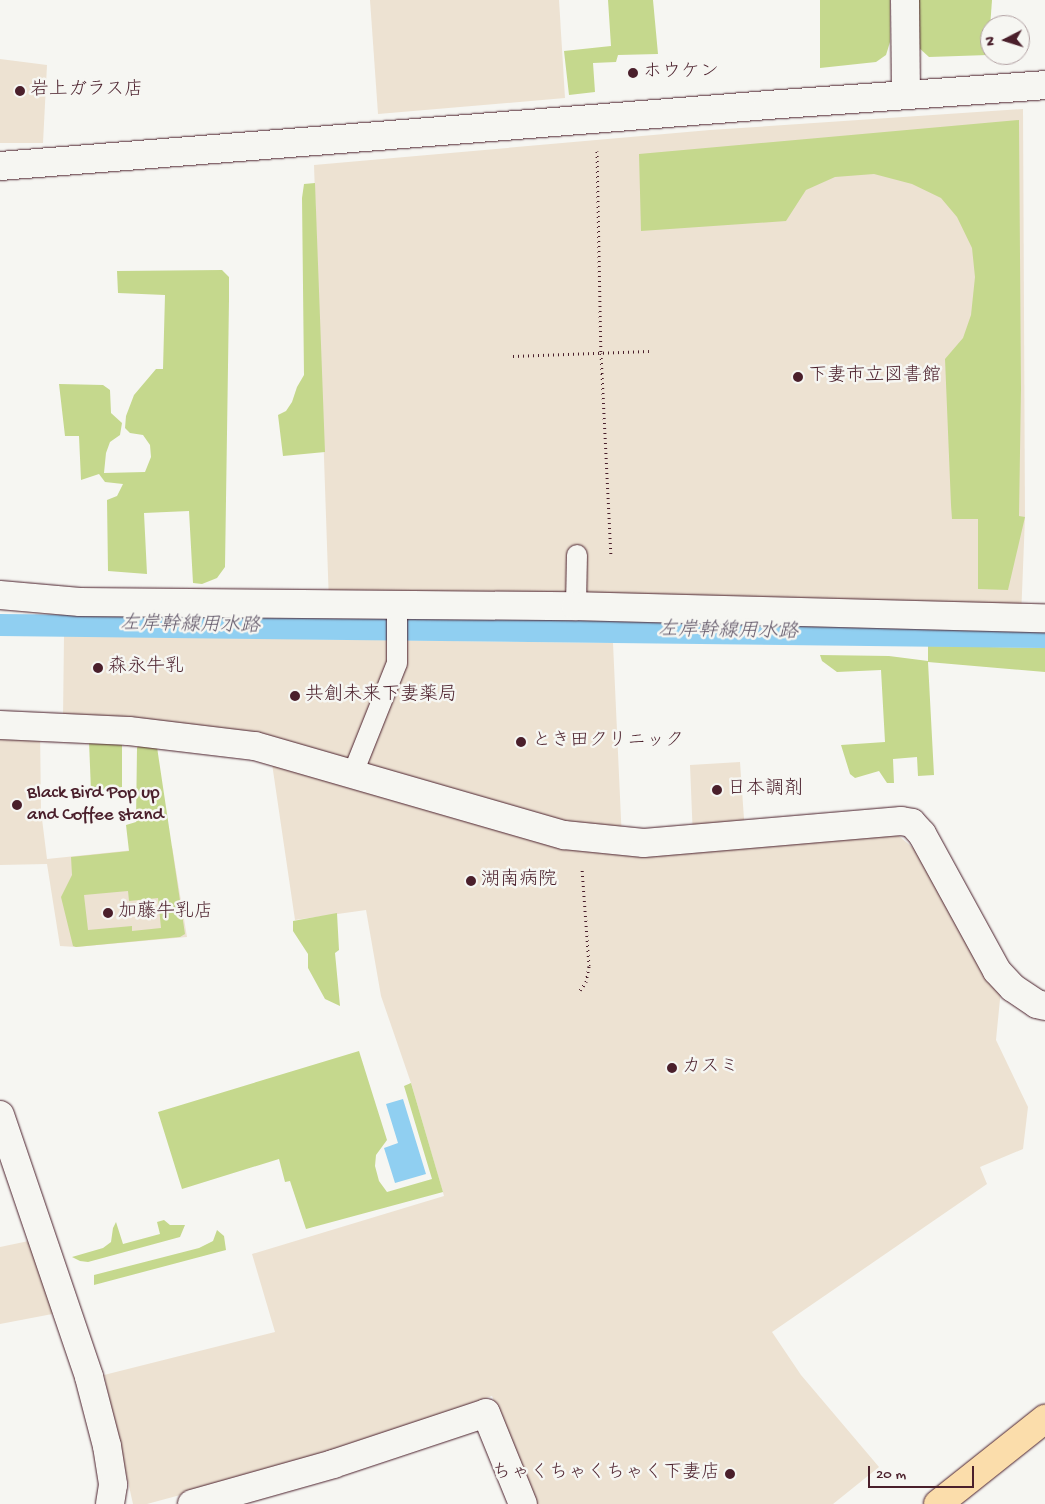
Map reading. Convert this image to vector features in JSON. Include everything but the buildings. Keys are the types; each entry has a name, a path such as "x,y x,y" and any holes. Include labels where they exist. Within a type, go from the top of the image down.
{"highway":[{"path":"938,1504 1045,1419"}],"street":[{"path":"905,0 906,94"},
{"path":"0,166 906,94 1045,85"},
{"path":"0,595 80,602 576,606 1045,618"},
{"path":"0,725 129,731 243,743 564,835 644,842 901,821 912,824 922,834 997,971 1013,988 1036,1004 1045,1006"},
{"path":"0,1115 89,1376 108,1446 113,1485 110,1504"},
{"path":"192,1504 333,1464 486,1414 523,1504"}],"lane":[{"path":"576,606 577,555"},
{"path":"353,774 397,664 397,605"}],"path":[{"path":"596,146 601,353 611,555"},
{"path":"512,356 649,350"},
{"path":"579,836 587,911 590,966 586,982 580,990"}],"shaded area":[{"path":"370,0 559,0 565,98 378,114"},
{"path":"0,59 47,65 43,143 0,143"},
{"path":"1023,109 1025,517 1021,618 329,604 314,165 710,130"},
{"path":"64,636 613,643 622,841 693,839 690,765 740,762 745,833 894,832 918,852 1001,989 996,1040 1028,1107 1023,1149 980,1167 987,1184 772,1332 801,1375 879,1467 833,1504 535,1504 492,1396 313,1459 147,1504 133,1504 104,1375 275,1332 252,1254 444,1196 411,1083 381,996 366,910 295,920 270,750 63,718"},
{"path":"0,725 40,727 41,811 47,859 172,846 187,937 76,947 60,946 47,864 0,865"},
{"path":"43,1238 68,1311 0,1324 0,1247"}],"green space":[{"path":"608,0 653,0 658,54 618,55 616,62 593,63 595,92 569,95 564,51 611,46"},
{"path":"820,0 890,0 890,42 886,55 876,62 820,68"},
{"path":"914,0 992,0 991,15 980,15 980,55 929,57 918,47"},
{"path":"1019,120 1021,389 1019,516 1025,517 1008,590 978,589 978,519 952,519 951,505 945,359 963,338 971,315 975,277 972,248 957,217 941,198 912,184 874,174 835,177 806,190 786,221 641,231 639,154"},
{"path":"315,183 325,452 283,456 278,415 286,411 292,402 297,387 304,375 302,198 304,184"},
{"path":"222,270 229,277 225,567 217,578 202,584 193,583 189,511 144,513 147,574 108,571 107,500 117,496 123,484 105,482 99,474 81,480 79,436 65,436 59,384 103,385 110,390 111,413 122,423 120,435 110,442 106,453 104,473 145,472 151,457 150,445 143,435 130,433 125,428 126,416 134,395 156,369 163,369 165,295 118,293 117,271"},
{"path":"928,646 1045,648 1045,672 928,662 934,775 918,776 917,757 893,759 894,783 887,783 879,771 855,778 850,774 841,745 885,742 881,670 837,672 822,661 820,655 889,656 928,661"},
{"path":"89,741 122,742 122,787 91,791"},
{"path":"139,744 157,747 185,934 180,937 76,947 73,946 61,897 72,875 71,857 129,851 126,825 136,822 137,748","holes":["128,891 129,901 158,898 161,928 132,931 132,926 88,930 84,895"]},
{"path":"337,913 339,950 335,953 340,1006 325,999 308,968 308,954 293,931 293,921"},
{"path":"359,1051 387,1140 376,1155 375,1166 379,1181 387,1192 432,1179 404,1086 411,1083 443,1192 306,1229 290,1181 285,1182 279,1159 182,1189 158,1112"},
{"path":"164,1220 170,1225 185,1225 180,1237 88,1262 72,1257 103,1248 111,1242 116,1222 123,1244 160,1234 157,1222"},
{"path":"217,1230 224,1236 226,1250 94,1285 94,1275 199,1248 213,1241"}],"water":[{"name":"左岸幹線用水路","path":"0,614 1045,624 1045,648 0,636"},
{"path":"403,1099 426,1174 395,1183 384,1148 398,1143 386,1104"}],"place":[{"name":"ホウケン","path":"633,73"},
{"name":"岩上ガラス店","path":"20,91"},
{"name":"下妻市立図書館","path":"798,377"},
{"name":"森永牛乳","path":"98,668"},
{"name":"共創未来下妻薬局","path":"295,696"},
{"name":"とき田クリニック","path":"521,742"},
{"name":"日本調剤","path":"717,790"},
{"name":"Black Bird Pop up and Coffee stand","path":"17,805"},
{"name":"湖南病院","path":"471,881"},
{"name":"加藤牛乳店","path":"108,913"},
{"name":"カスミ","path":"672,1068"},
{"name":"ちゃくちゃくちゃく下妻店","path":"730,1474"}]}
